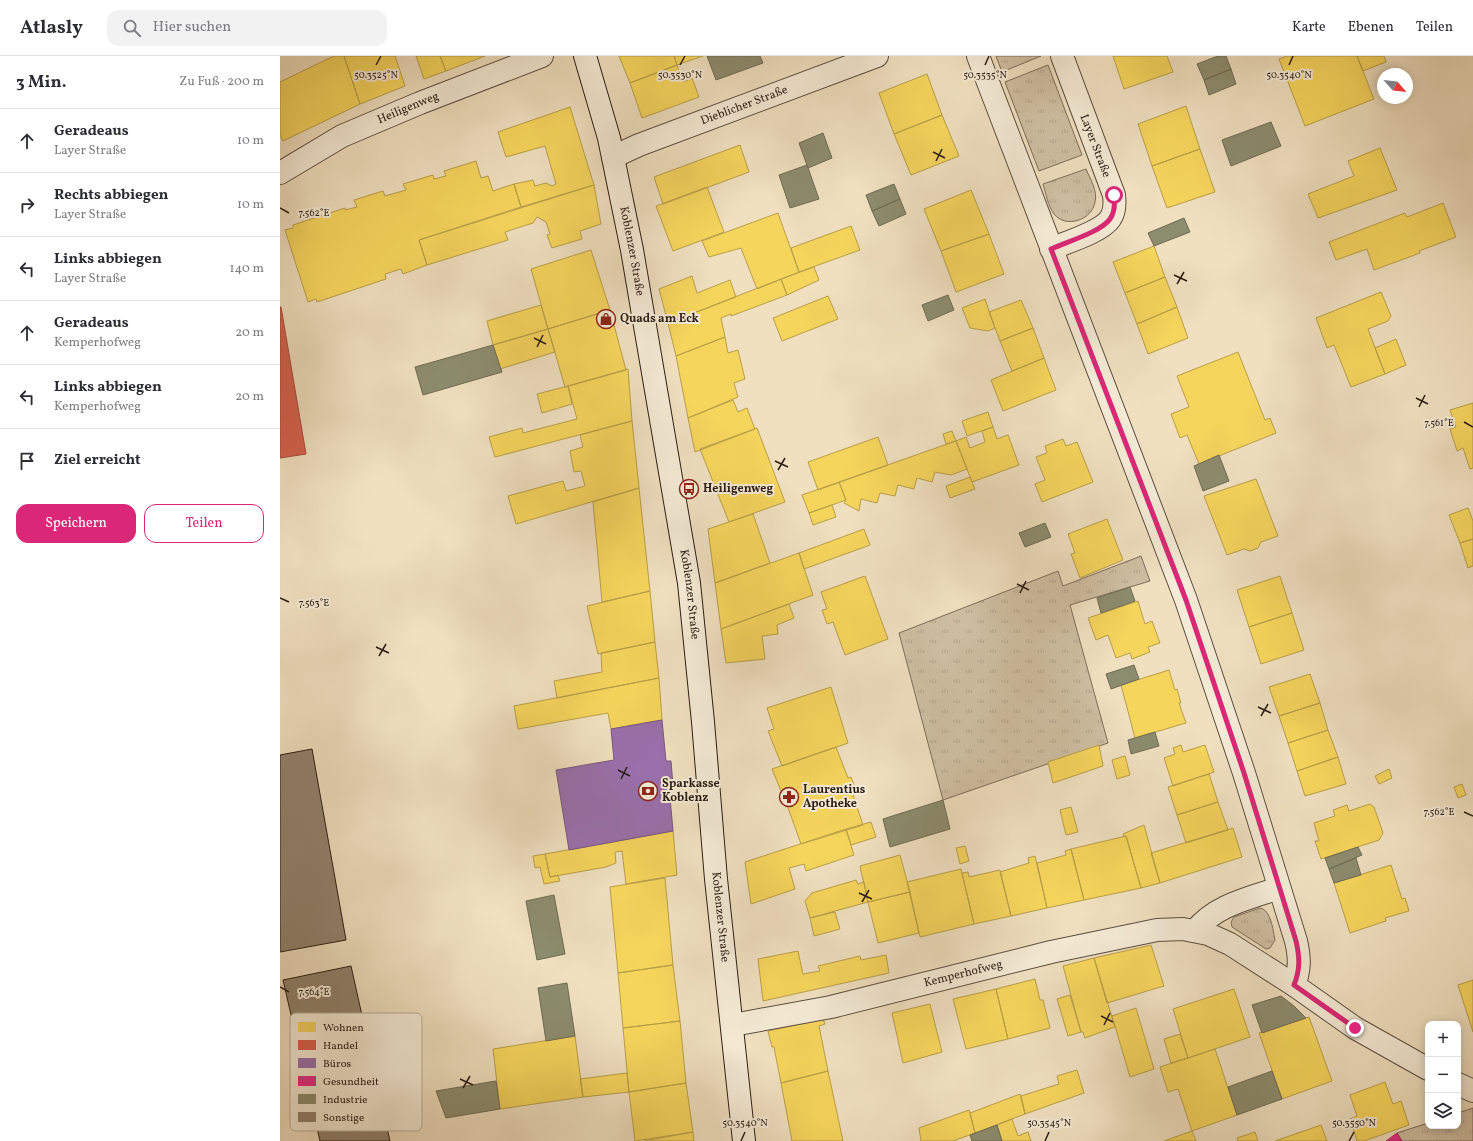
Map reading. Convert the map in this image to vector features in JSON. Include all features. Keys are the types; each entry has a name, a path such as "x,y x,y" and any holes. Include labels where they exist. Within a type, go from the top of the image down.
{"street":[{"name":"Heiligenweg","path":"280,173 342,136 420,103 542,56"},
{"name":"Koblenzer Straße","path":"585,56 613,157 641,299 689,583 703,722 716,879 733,1025 744,1141"},
{"name":"Dieblicher Straße","path":"613,157 639,145 877,56"},
{"path":"978,56 1186,600 1280,888 1299,953 1298,974 1294,985"},
{"name":"Layer Straße","path":"1051,249 1105,225 1111,218 1115,206 1114,195 1062,56"},
{"path":"1195,931 1201,924 1218,911 1280,888"},
{"name":"Kemperhofweg","path":"733,1025 830,1007 1051,952 1157,930 1183,929 1208,934 1230,944 1294,985 1355,1028 1425,1067"},
{"path":"1461,1085 1473,1091"}],"green space":[{"path":"996,56 1041,56 1002,72"},
{"path":"1048,65 1082,155 1039,171 1005,82"},
{"path":"1086,169 1093,185 1096,198 1093,208 1084,218 1078,220 1071,222 1059,219 1050,207 1043,184"},
{"path":"1141,556 1150,581 1070,605 1108,743 943,800 899,633 1058,571 1063,586"},
{"path":"1260,908 1267,912 1269,916 1275,940 1270,948 1266,949 1232,927 1231,922 1234,917"},
{"path":"1473,1108 1473,1141 1402,1141 1397,1133 1425,1124 1425,1129 1461,1129 1461,1112"}],"building: Wohnen":[{"path":"334,56 344,56 360,104 283,141 280,135 280,82"},
{"path":"344,56 395,56 405,86 360,104"},
{"path":"416,56 440,56 446,71 424,79"},
{"path":"440,56 485,56 446,71"},
{"path":"619,56 674,56 677,65 630,83"},
{"path":"674,56 703,56 677,65"},
{"path":"1113,56 1167,56 1173,72 1124,89"},
{"path":"1287,56 1357,56 1374,99 1305,126 1279,59"},
{"path":"1357,56 1384,56 1386,62 1363,71"},
{"path":"677,65 683,82 692,78 699,97 642,118 630,83"},
{"path":"927,74 942,115 894,134 879,93"},
{"path":"1186,106 1200,149 1152,166 1138,124"},
{"path":"570,107 594,185 521,207 514,184 533,180 535,186 546,183 552,186 556,184 545,146 506,157 498,132"},
{"path":"942,115 959,156 911,175 894,134"},
{"path":"740,145 749,172 663,204 654,177"},
{"path":"1380,148 1397,190 1318,218 1308,194 1354,176 1348,161"},
{"path":"1200,149 1215,192 1167,208 1152,166"},
{"path":"476,161 481,178 488,176 493,191 514,184 521,207 419,240 427,265 403,274 401,269 385,274 386,279 317,302 316,299 308,302 285,230 293,228 293,225 345,208 345,210 357,207 354,200 383,191 385,196 406,190 403,184 433,175 434,179 446,176 444,171"},
{"path":"594,185 601,224 580,231 582,239 552,248 547,235 550,234 546,222 537,217 533,223 505,232 508,240 427,265 419,240"},
{"path":"707,187 724,232 673,251 656,206"},
{"path":"971,190 989,234 941,251 924,209"},
{"path":"1443,203 1456,237 1419,251 1420,253 1374,270 1367,249 1336,260 1329,242 1405,213 1407,217"},
{"path":"778,213 799,272 757,289 741,248 709,257 702,241"},
{"path":"851,226 860,250 799,272 791,248"},
{"path":"989,234 1004,274 956,292 941,251"},
{"path":"1154,246 1165,277 1125,293 1113,262"},
{"path":"591,250 610,310 548,329 531,269"},
{"path":"814,267 819,280 787,295 781,279"},
{"path":"692,276 697,293 730,280 736,297 668,323 659,289"},
{"path":"1165,277 1177,307 1137,324 1125,293"},
{"path":"781,279 787,295 731,316 731,314 721,318 725,337 676,356 668,323"},
{"path":"1381,292 1391,316 1388,321 1368,329 1385,374 1351,387 1334,345 1327,348 1316,318"},
{"path":"828,296 838,319 782,341 773,318"},
{"path":"985,299 995,328 988,331 970,328 962,308"},
{"path":"1021,300 1033,328 1000,341 989,312"},
{"path":"541,305 548,329 493,345 487,321"},
{"path":"1177,307 1188,338 1148,354 1137,324"},
{"path":"610,310 626,370 565,387 548,329"},
{"path":"1033,328 1044,358 1012,371 1000,341"},
{"path":"548,329 555,352 500,369 493,345"},
{"path":"725,337 728,353 738,350 745,379 734,383 738,397 688,418 676,356"},
{"path":"1396,339 1406,365 1385,374 1375,348"},
{"path":"1238,352 1265,420 1270,418 1276,433 1199,464 1187,435 1180,438 1171,414 1189,407 1177,376"},
{"path":"1044,358 1056,390 1003,411 991,380"},
{"path":"628,369 632,421 495,457 489,437 522,428 523,433 577,419 568,386"},
{"path":"568,386 572,404 542,413 537,394"},
{"path":"733,400 738,412 747,408 755,429 695,452 688,418"},
{"path":"1473,403 1473,468 1470,469 1463,448 1457,451 1450,429 1456,427 1450,410"},
{"path":"988,412 993,427 967,436 962,421"},
{"path":"632,421 639,488 516,524 508,496 563,481 566,491 585,486 581,471 574,472 570,451 583,447 580,435"},
{"path":"993,427 997,439 1008,435 1019,465 972,482 956,441 966,437 970,448 985,442 982,431"},
{"path":"757,428 785,502 729,522 700,449"},
{"path":"952,431 956,441 946,444 943,434"},
{"path":"878,437 888,465 818,490 808,462"},
{"path":"1063,439 1066,446 1077,442 1093,482 1042,502 1035,484 1045,480 1036,457 1047,453 1045,446"},
{"path":"956,441 967,469 951,475 935,472 932,482 917,478 914,489 898,485 895,496 880,493 877,503 861,499 859,511 844,503 846,500 839,482"},
{"path":"970,477 975,489 950,498 946,486"},
{"path":"1256,479 1278,536 1261,542 1258,548 1250,551 1244,549 1227,555 1204,496"},
{"path":"839,482 846,500 809,513 802,495"},
{"path":"639,488 650,591 602,602 593,502"},
{"path":"832,505 836,517 813,525 809,513"},
{"path":"1468,508 1473,521 1473,539 1460,543 1449,515"},
{"path":"753,514 770,563 715,583 708,529"},
{"path":"1107,519 1123,560 1080,578 1071,554 1075,553 1068,534"},
{"path":"864,529 870,545 804,569 799,553"},
{"path":"1473,539 1473,566 1468,568 1460,543"},
{"path":"799,553 813,595 721,629 715,583"},
{"path":"865,576 888,639 845,655 833,622 827,624 822,610 827,609 821,592"},
{"path":"1280,576 1292,613 1249,627 1237,590"},
{"path":"650,591 655,642 598,654 587,606"},
{"path":"1138,601 1145,624 1152,621 1160,643 1148,647 1150,652 1132,659 1130,653 1116,658 1108,635 1096,640 1088,618"},
{"path":"789,604 794,618 777,625 778,634 762,636 765,659 726,663 721,629"},
{"path":"1292,613 1304,650 1261,664 1249,627"},
{"path":"655,642 659,678 557,698 554,681 602,672 601,653"},
{"path":"1169,670 1175,690 1177,689 1181,703 1179,703 1186,723 1135,738 1121,685"},
{"path":"1310,674 1320,703 1279,716 1269,687"},
{"path":"659,678 662,720 611,729 608,713 518,729 514,706"},
{"path":"831,687 848,743 782,766 768,731 774,729 767,708"},
{"path":"1320,703 1328,730 1288,743 1279,716"},
{"path":"1328,730 1338,757 1297,771 1288,743"},
{"path":"1099,745 1103,766 1053,783 1048,762"},
{"path":"1181,745 1183,752 1205,745 1214,772 1173,786 1164,758 1175,754 1173,748"},
{"path":"836,747 848,778 851,777 856,790 852,792 863,825 801,844 782,791 772,769"},
{"path":"1125,756 1130,775 1117,779 1112,760"},
{"path":"1338,757 1346,784 1305,796 1297,771"},
{"path":"1389,769 1392,778 1379,784 1375,776"},
{"path":"1209,774 1218,802 1177,815 1168,787"},
{"path":"1462,784 1466,795 1458,798 1454,787"},
{"path":"1218,802 1228,830 1186,843 1177,815"},
{"path":"1370,804 1374,807 1383,833 1379,840 1321,859 1315,841 1319,841 1314,823 1335,816 1333,810 1347,805 1349,811"},
{"path":"1071,807 1078,832 1066,835 1060,810"},
{"path":"871,822 876,837 851,845 846,829"},
{"path":"1144,825 1160,883 1141,888 1126,836 1123,834"},
{"path":"1233,828 1242,857 1160,883 1151,853"},
{"path":"846,829 854,855 806,871 804,864 789,868 795,889 751,904 745,862"},
{"path":"673,831 677,875 626,884 622,851 615,852 616,863 606,867 550,877 545,854"},
{"path":"1126,836 1141,888 1084,900 1071,849"},
{"path":"965,846 969,861 960,864 956,848"},
{"path":"1071,849 1084,900 1047,908 1037,863 1066,855 1065,851"},
{"path":"545,854 550,877 558,875 560,881 544,884 540,867 535,868 533,856"},
{"path":"900,855 910,892 868,902 860,866"},
{"path":"1035,856 1047,908 1011,916 1000,872 1029,863 1028,858"},
{"path":"1391,865 1402,899 1405,898 1409,911 1385,918 1386,921 1350,933 1334,883"},
{"path":"961,869 974,924 920,937 907,882"},
{"path":"1000,870 1011,916 974,924 962,873 968,872 969,877"},
{"path":"665,878 673,965 618,973 610,887"},
{"path":"856,880 858,884 864,882 868,902 810,918 805,901 812,893"},
{"path":"910,892 919,933 878,943 868,902"},
{"path":"835,912 840,929 814,936 810,918"},
{"path":"1151,945 1164,986 1107,1003 1094,958"},
{"path":"798,951 803,974 820,971 818,966 860,956 861,960 886,955 889,973 763,1001 758,959"},
{"path":"1094,958 1115,1027 1085,1038 1083,1032 1081,1032 1063,966"},
{"path":"673,965 680,1021 623,1028 618,973"},
{"path":"1035,979 1040,1000 1043,1000 1050,1028 1008,1039 996,989"},
{"path":"1473,980 1473,1032 1458,985"},
{"path":"996,989 1008,1039 966,1049 953,999"},
{"path":"1234,989 1250,1037 1188,1058 1173,1009"},
{"path":"1070,995 1081,1032 1068,1036 1057,999"},
{"path":"930,1004 942,1052 903,1063 892,1013"},
{"path":"1136,1008 1154,1069 1130,1077 1112,1016"},
{"path":"1309,1017 1332,1081 1282,1099 1259,1033"},
{"path":"823,1019 825,1024 819,1026 828,1071 781,1083 774,1047 772,1047 768,1031"},
{"path":"680,1021 686,1083 629,1092 623,1028"},
{"path":"1180,1034 1188,1058 1171,1063 1164,1039"},
{"path":"575,1036 583,1097 500,1109 493,1049"},
{"path":"1215,1049 1237,1115 1192,1131 1178,1089 1168,1092 1160,1067"},
{"path":"1077,1070 1084,1093 1025,1114 1021,1096 1059,1084 1057,1076"},
{"path":"828,1071 843,1141 792,1141 781,1083"},
{"path":"627,1073 629,1092 583,1097 580,1079"},
{"path":"1385,1082 1393,1104 1401,1101 1409,1125 1364,1141 1357,1141 1350,1119 1357,1116 1350,1095"},
{"path":"686,1083 693,1132 635,1141 629,1092"},
{"path":"1020,1094 1025,1114 975,1133 970,1113"},
{"path":"969,1110 975,1133 953,1141 921,1141 919,1128"},
{"path":"1012,1119 1018,1136 1028,1132 1031,1141 1002,1141 997,1125"},
{"path":"1321,1125 1327,1141 1275,1141"},
{"path":"1192,1131 1196,1141 1164,1141"},
{"path":"693,1132 694,1141 644,1141"},
{"path":"1255,1132 1258,1141 1238,1141 1237,1138"}],"building: Handel":[{"path":"280,307 306,454 280,458"}],"building: Büros":[{"path":"662,720 666,761 671,761 673,786 669,786 673,831 569,850 556,770 614,760 611,729"}],"building: Gesundheit":[{"path":"1397,1133 1402,1141 1386,1141"}],"building: Industrie":[{"path":"707,56 760,56 763,63 716,80"},
{"path":"1218,56 1226,56 1231,69 1204,80 1197,64"},
{"path":"1231,69 1236,84 1209,95 1204,80"},
{"path":"1271,122 1281,146 1231,166 1222,140"},
{"path":"823,133 832,158 808,168 799,143"},
{"path":"807,165 819,199 790,208 779,175"},
{"path":"894,184 900,199 872,211 866,195"},
{"path":"900,199 906,214 879,226 872,211"},
{"path":"1184,218 1190,232 1154,246 1148,233"},
{"path":"948,295 954,310 928,321 922,305"},
{"path":"493,345 502,372 423,395 415,367"},
{"path":"1219,455 1229,481 1203,491 1194,466"},
{"path":"1045,523 1051,537 1025,547 1019,533"},
{"path":"1130,587 1135,601 1101,613 1097,598"},
{"path":"1134,665 1139,679 1111,689 1106,674"},
{"path":"1155,732 1159,746 1131,754 1128,740"},
{"path":"943,800 950,829 890,847 883,819"},
{"path":"1358,847 1362,855 1329,869 1325,858"},
{"path":"1356,858 1361,875 1334,883 1329,869"},
{"path":"554,895 565,954 537,960 526,901"},
{"path":"567,983 575,1036 546,1041 538,988"},
{"path":"1281,996 1306,1018 1262,1033 1252,1005"},
{"path":"1272,1071 1282,1099 1237,1115 1228,1087"},
{"path":"496,1081 500,1109 446,1118 436,1091"},
{"path":"997,1125 1002,1141 972,1141 970,1135"}],"building: Sonstige":[{"path":"312,749 346,940 280,952 280,755"},
{"path":"351,966 361,1013 291,1013 283,980"},
{"path":"318,1131 388,1131 390,1141 320,1141"}],"place":[{"name":"Quads am Eck","path":"606,319"},
{"name":"Heiligenweg","path":"689,489"},
{"name":"Sparkasse Koblenz","path":"648,791"},
{"name":"Laurentius Apotheke","path":"789,797"}],"route":[{"path":"1114,195 1115,206 1111,218 1105,225 1051,249 1167,549 1203,647 1296,941 1299,953 1299,964 1298,974 1294,985 1355,1028"}]}
